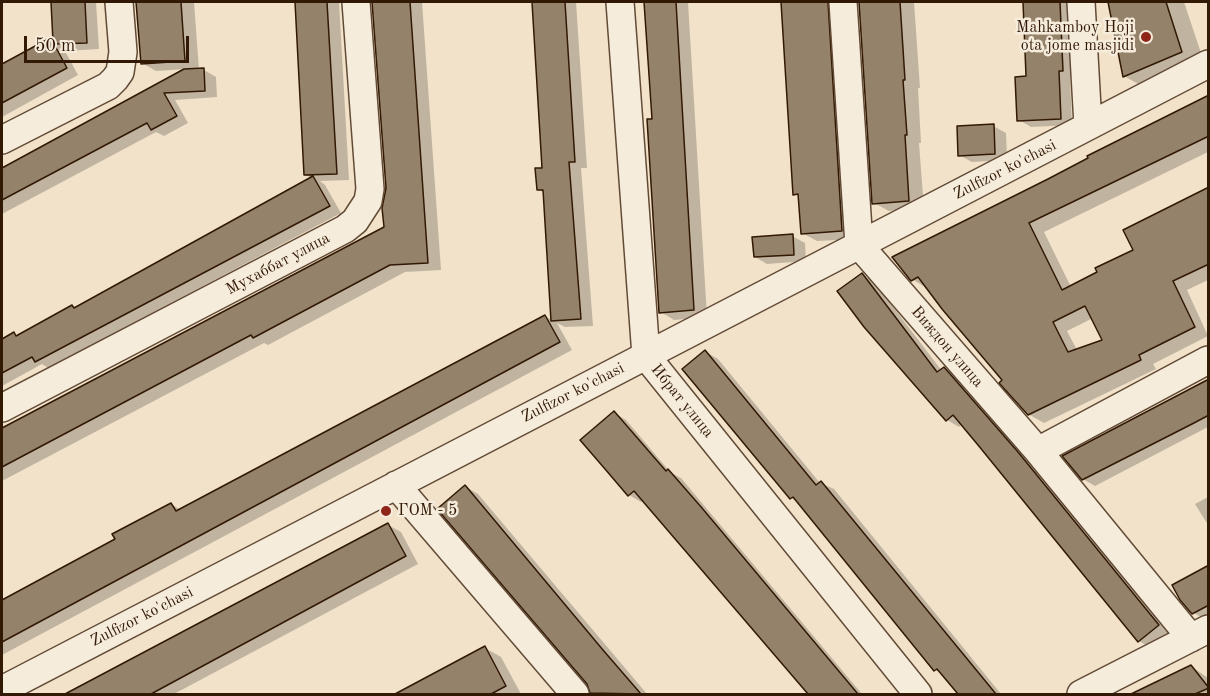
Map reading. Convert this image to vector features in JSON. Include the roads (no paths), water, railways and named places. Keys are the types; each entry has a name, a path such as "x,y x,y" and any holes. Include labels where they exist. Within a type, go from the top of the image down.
{"street":[{"path":"2,140 108,86 115,79 120,72 123,52 119,2"},
{"name":"Мухаббат улица","path":"2,408 345,229 355,221 368,201 370,189 356,2"},
{"name":"Ибрат улица","path":"620,2 646,356 918,694"},
{"path":"843,2 858,245"},
{"path":"1081,2 1088,126"},
{"name":"Zulfizor ko'chasi","path":"2,690 1209,64"},
{"name":"Виждон улица","path":"858,245 1200,634"},
{"path":"1038,451 1209,360"},
{"path":"396,485 564,692"},
{"path":"1081,694 1200,634"}],"place":[{"name":"Mahkamboy Hoji ota jome masjidi","path":"1146,37"},
{"name":"ГОМ - 5","path":"386,511"}]}
